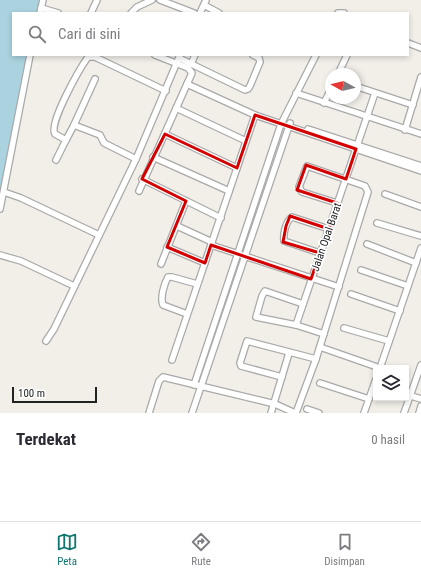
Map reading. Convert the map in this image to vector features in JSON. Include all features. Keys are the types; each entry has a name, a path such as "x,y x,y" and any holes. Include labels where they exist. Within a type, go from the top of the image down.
{"street":[{"path":"41,11 43,0"},
{"path":"92,12 97,0"},
{"path":"132,12 141,4 152,0"},
{"path":"160,0 191,12"},
{"path":"200,12 205,3 218,12"},
{"path":"409,43 421,48"},
{"path":"0,209 30,56"},
{"path":"138,191 192,73 188,68 158,56"},
{"path":"46,341 54,329 136,158 178,64 180,56 191,64 245,90 250,86 260,62 259,58 255,56"},
{"path":"191,64 195,56"},
{"path":"192,413 197,386 282,122 315,56"},
{"path":"341,68 347,56"},
{"path":"66,140 55,134 54,126 72,83 88,57 95,57 166,91"},
{"path":"405,130 421,77"},
{"path":"56,160 74,125 94,79"},
{"path":"187,84 255,115 282,122 421,171"},
{"path":"361,88 413,105"},
{"path":"296,93 421,134"},
{"name":"Jalan Opal Barat","path":"296,325 375,93"},
{"path":"176,108 246,141"},
{"path":"172,360 255,115"},
{"path":"74,125 100,135 104,143 136,158"},
{"path":"197,386 246,257 290,125"},
{"path":"164,134 237,168"},
{"path":"357,148 421,166"},
{"path":"153,157 229,191"},
{"path":"148,413 161,378 163,377 275,404 296,413 320,347 368,192 364,186 307,166 299,184 300,190 302,192 338,203"},
{"path":"142,180 221,218"},
{"path":"4,192 21,198 99,235"},
{"path":"385,194 421,207"},
{"path":"161,264 186,201"},
{"path":"320,253 284,241 284,234 289,220 291,217 329,229"},
{"path":"377,223 421,236"},
{"path":"177,226 212,244 239,255 339,287"},
{"path":"367,244 416,263"},
{"path":"167,247 205,262"},
{"path":"381,365 421,248"},
{"path":"0,255 21,261 74,286"},
{"path":"361,270 408,286"},
{"path":"187,314 163,305 162,302 165,285 168,277 197,284"},
{"path":"303,304 264,292 256,317 296,325 324,334"},
{"path":"351,294 400,311"},
{"path":"344,328 389,341"},
{"path":"282,377 241,366 246,344 250,341 316,359"},
{"path":"320,347 373,366"},
{"path":"271,413 275,404 289,352"},
{"path":"409,393 421,366"},
{"path":"320,383 369,399"},
{"path":"364,413 373,390"},
{"path":"409,395 421,399"},
{"path":"404,413 407,401"},
{"path":"419,413 421,406"},
{"path":"307,409 319,413"}],"highlighted area":[{"path":"255,115 356,149 346,179 306,165 297,190 337,203 329,229 290,216 286,226 283,242 320,253 311,279 211,245 205,263 167,247 186,201 142,179 165,134 237,168"}],"water":[{"path":"0,0 43,0 40,12 12,12 12,56 30,56 0,209"}]}
